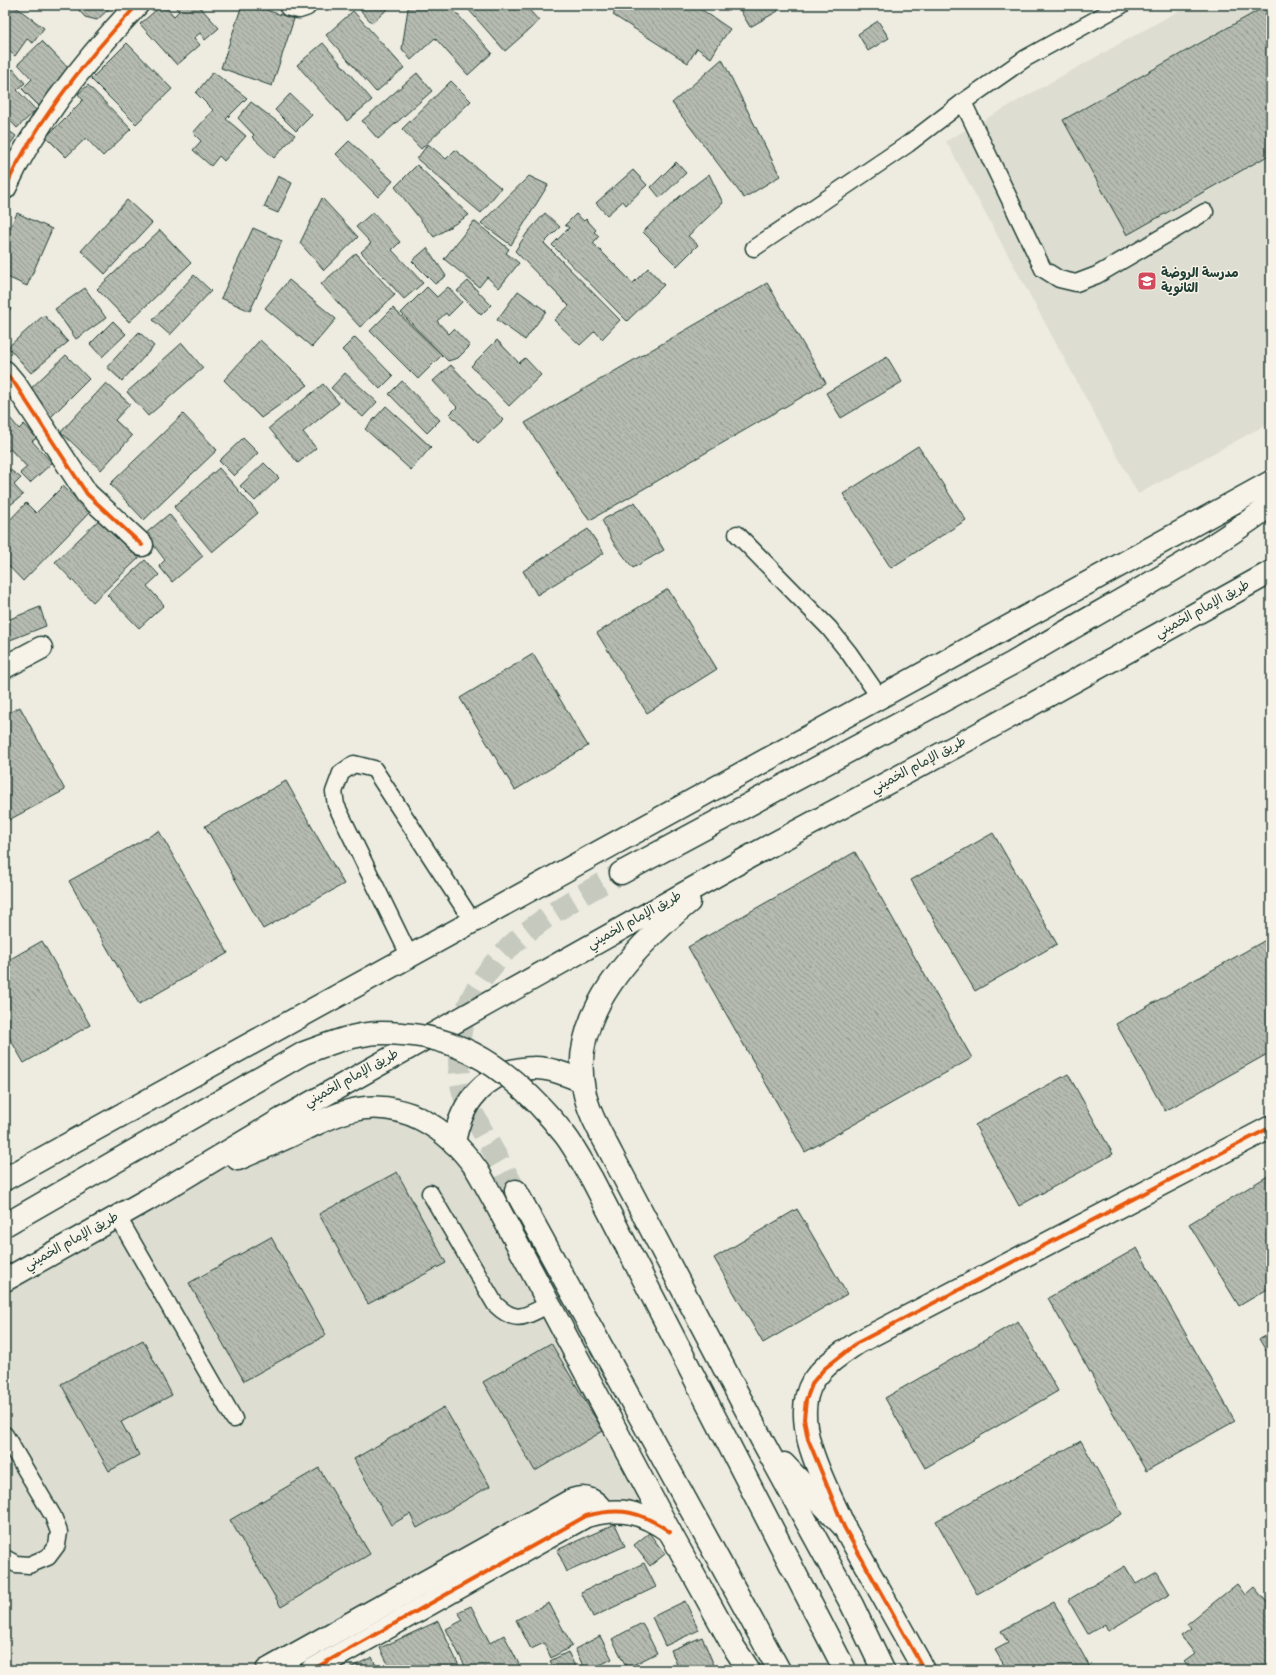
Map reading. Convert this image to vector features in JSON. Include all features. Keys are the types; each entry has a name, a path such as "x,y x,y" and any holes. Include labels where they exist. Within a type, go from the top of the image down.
{"main road":[{"path":"5,188 15,166 42,120 90,60 137,5"},
{"path":"290,5 299,7 305,5"},
{"path":"5,372 15,384 87,494 142,545"},
{"path":"5,1179 1271,482"},
{"path":"621,873 1012,663 1184,563 1242,526 1271,505"},
{"name":"طريق الإمام الخميني","path":"5,1280 118,1217 282,1119 749,857 980,733 1271,572"},
{"path":"5,667 41,648"},
{"path":"749,857 662,924 621,970 605,993 594,1014 584,1040 581,1067 582,1081 584,1092 594,1118 612,1155 763,1442 852,1605 883,1670"},
{"path":"5,1225 304,1053 330,1043 370,1034 413,1035 448,1043 481,1058 498,1068 516,1082 541,1107 566,1136 592,1179 845,1670"},
{"path":"454,1142 459,1120 473,1095 486,1084 501,1075 517,1069 534,1067 559,1072 582,1081"},
{"path":"147,1200 331,1117 362,1108 387,1108 412,1114 430,1124 454,1142 477,1170 550,1304 670,1532 733,1646 748,1670"},
{"path":"924,1670 844,1526 814,1457 808,1440 804,1419 806,1400 813,1382 824,1369 857,1342 1271,1127"},
{"path":"516,1191 779,1670"},
{"path":"763,1442 844,1526"},
{"path":"267,1670 511,1546 586,1516 603,1512 621,1511 639,1514 656,1522 670,1532"},
{"path":"312,1670 511,1546"}],"lane":[{"path":"754,248 908,144 963,102 1026,58 1122,5"},
{"path":"963,102 1043,269 1059,279 1076,283 1097,276 1205,212"},
{"path":"736,534 829,628 849,653 880,698"},
{"path":"410,957 336,805 334,792 341,773 354,764 374,769 472,922"},
{"path":"430,1193 495,1304 505,1314 520,1318 550,1304"},
{"path":"118,1217 234,1419"},
{"path":"5,1435 53,1516 60,1532 57,1545 48,1557 29,1565 16,1564 5,1558"}],"shaded area":[{"name":"مدرسة الروضة الثانوية","path":"1189,5 1271,5 1271,422 1138,494 946,141"},
{"path":"362,1108 454,1143 670,1532 603,1512 312,1670 5,1670 5,1280 147,1200 331,1117"}],"building":[{"path":"5,5 13,5 44,28 33,43 27,39 15,56 9,51 5,57"},
{"path":"74,5 113,5 97,20 85,17"},
{"path":"162,5 164,5 174,16 179,11 173,5 198,5 219,28 205,40 200,33 194,38 200,45 177,65 140,24"},
{"path":"242,5 251,5 294,19 272,86 221,68"},
{"path":"366,5 392,5 372,23 360,10"},
{"path":"412,5 449,5 492,53 468,75 435,38 411,60 402,49 408,8"},
{"path":"451,5 462,5 456,10"},
{"path":"473,5 525,5 539,21 505,51 468,9"},
{"path":"618,5 695,5 730,29 711,58 697,48 688,63 613,15"},
{"path":"749,5 774,5 778,11 750,27 740,10"},
{"path":"1268,5 1271,5 1271,154 1127,235 1063,120"},
{"path":"353,11 404,68 376,92 326,35"},
{"path":"878,21 889,38 868,51 858,34"},
{"path":"42,41 73,73 39,106 22,89 32,79 18,64"},
{"path":"127,43 172,89 136,124 91,79"},
{"path":"323,43 372,100 347,121 297,65"},
{"path":"722,59 780,176 744,198 672,103"},
{"path":"13,69 25,83 17,90 36,110 17,128 5,115 5,77"},
{"path":"213,72 247,98 226,119 246,136 224,161 219,156 211,166 193,150 201,141 193,133 213,110 196,93"},
{"path":"417,73 432,91 378,139 362,121"},
{"path":"451,81 471,101 421,149 402,129"},
{"path":"88,85 131,129 103,156 86,138 66,157 46,137 83,100 78,94"},
{"path":"290,94 312,115 296,131 275,110"},
{"path":"251,102 295,135 274,158 252,137 254,135 238,118"},
{"path":"5,128 16,136 5,151"},
{"path":"349,141 393,181 378,197 336,154"},
{"path":"428,144 446,159 455,150 501,188 481,213 417,159"},
{"path":"676,162 686,173 660,198 651,187"},
{"path":"417,165 469,215 434,237 395,187"},
{"path":"633,170 647,185 626,205 623,201 607,215 596,203"},
{"path":"709,174 723,203 688,236 698,245 677,266 643,232 679,197"},
{"path":"278,176 292,183 278,213 264,207"},
{"path":"529,176 548,185 511,245 481,223"},
{"path":"322,198 358,237 324,270 300,243"},
{"path":"127,200 152,223 105,274 81,251"},
{"path":"373,212 400,242 392,250 423,283 404,299 361,252 371,243 356,227"},
{"path":"17,213 52,229 27,286 5,276 5,239"},
{"path":"545,213 560,227 544,243 620,320 602,339 595,331 580,345 554,320 569,306 515,251 527,233"},
{"path":"576,214 584,221 586,219 596,230 594,232 599,236 593,243 633,283 648,268 664,285 627,321 552,245 569,228 565,225"},
{"path":"474,221 509,249 506,253 519,263 499,288 487,277 479,287 444,259"},
{"path":"253,228 282,241 250,311 221,298"},
{"path":"160,230 191,263 129,322 97,289"},
{"path":"427,248 446,276 435,284 412,261"},
{"path":"356,253 395,295 360,327 321,284"},
{"path":"194,275 211,291 170,335 153,320"},
{"path":"289,280 336,319 312,347 265,308"},
{"path":"468,281 491,305 481,315 457,291"},
{"path":"767,283 826,383 590,520 577,503 525,423"},
{"path":"427,287 437,297 448,287 462,302 448,316 446,313 437,321 449,334 454,329 470,346 458,358 448,361 401,313"},
{"path":"85,288 106,318 76,339 55,309"},
{"path":"518,291 546,311 525,340 497,320"},
{"path":"5,301 11,309 5,313"},
{"path":"393,308 442,355 418,379 370,331"},
{"path":"44,315 68,342 31,373 8,347"},
{"path":"113,321 126,334 102,357 90,344"},
{"path":"139,332 154,346 122,381 107,367"},
{"path":"355,337 393,376 380,389 342,350"},
{"path":"260,340 308,385 261,418 224,380"},
{"path":"497,340 519,363 525,358 541,375 509,406 471,366"},
{"path":"182,343 203,368 148,416 127,392"},
{"path":"66,355 89,379 50,418 26,393"},
{"path":"887,357 902,382 841,418 826,393"},
{"path":"451,365 503,420 478,443 450,414 457,407 433,381"},
{"path":"345,373 377,402 363,417 331,388"},
{"path":"402,381 440,420 427,433 389,394"},
{"path":"106,383 130,404 115,420 132,436 101,470 61,432"},
{"path":"323,384 339,403 303,432 316,448 298,463 269,428"},
{"path":"386,406 431,447 411,470 365,429"},
{"path":"183,414 217,450 144,520 110,484"},
{"path":"10,418 19,429 24,424 37,438 32,441 52,463 30,483 20,473 27,467 10,449 5,454 5,422"},
{"path":"243,438 258,453 234,476 219,461"},
{"path":"918,446 966,520 891,568 843,494"},
{"path":"264,463 279,478 255,501 240,486"},
{"path":"5,466 21,478 14,485 23,495 5,509"},
{"path":"219,468 258,513 212,552 174,507"},
{"path":"63,486 90,512 23,581 5,562 5,525 26,503 36,513"},
{"path":"635,502 664,550 633,568 613,542 602,520"},
{"path":"169,514 203,556 172,582 159,566 165,560 145,534"},
{"path":"103,516 141,556 93,602 55,562"},
{"path":"588,529 604,553 537,595 523,571"},
{"path":"145,560 159,575 147,586 164,605 139,628 107,595"},
{"path":"668,589 717,669 647,713 597,633"},
{"path":"40,607 46,626 5,642 5,621"},
{"path":"533,654 588,746 515,790 460,698"},
{"path":"20,707 65,790 5,822 5,715"},
{"path":"286,781 344,884 263,929 205,826"},
{"path":"159,831 228,953 139,1004 69,881"},
{"path":"993,833 1057,944 975,991 911,880"},
{"path":"855,852 972,1058 805,1152 688,947"},
{"path":"1271,937 1271,1052 1165,1111 1116,1024"},
{"path":"42,941 90,1025 24,1063 5,1030 5,962"},
{"path":"1068,1074 1113,1154 1019,1206 975,1125"},
{"path":"397,1172 446,1263 368,1304 319,1214"},
{"path":"1271,1174 1271,1287 1239,1306 1189,1224"},
{"path":"797,1209 847,1294 763,1343 714,1258"},
{"path":"271,1237 326,1335 244,1381 189,1283"},
{"path":"1137,1248 1235,1421 1146,1471 1048,1298"},
{"path":"1018,1321 1058,1391 925,1468 885,1398"},
{"path":"1271,1333 1271,1359 1259,1339"},
{"path":"143,1340 172,1395 121,1422 139,1455 109,1471 61,1384"},
{"path":"551,1343 603,1431 535,1471 483,1382"},
{"path":"444,1407 490,1486 417,1528 410,1514 391,1525 354,1459"},
{"path":"1081,1441 1122,1514 977,1594 936,1521"},
{"path":"319,1468 370,1554 281,1607 230,1520"},
{"path":"615,1524 625,1546 567,1572 557,1550"},
{"path":"649,1533 665,1554 650,1566 634,1545"},
{"path":"644,1563 656,1587 593,1617 581,1592"},
{"path":"1125,1566 1136,1584 1157,1572 1170,1594 1108,1631 1105,1624 1088,1634 1068,1600"},
{"path":"1237,1584 1245,1595 1254,1587 1271,1607 1271,1670 1191,1670 1184,1662 1195,1654 1181,1636 1191,1629 1187,1624"},
{"path":"685,1601 699,1630 665,1646 652,1617"},
{"path":"1054,1602 1091,1669 1007,1670 995,1650 1008,1643 1001,1631"},
{"path":"549,1603 572,1646 551,1658 544,1643 531,1649 516,1620"},
{"path":"471,1606 490,1643 504,1635 522,1670 467,1670 446,1629 463,1620 458,1612"},
{"path":"438,1621 461,1670 391,1670 380,1648"},
{"path":"642,1623 657,1653 627,1668 612,1639"},
{"path":"600,1636 612,1659 590,1670 585,1670 575,1649"},
{"path":"702,1637 716,1670 679,1670 671,1650"},
{"path":"568,1652 577,1670 555,1670 550,1661"},
{"path":"372,1657 378,1670 346,1670"}],"tunnel":[{"path":"516,1191 485,1137 464,1095 459,1066 459,1050 464,1018 476,990 493,964 515,942 540,922 567,904 621,873"}],"cycle path":[{"path":"5,188 32,139 64,91 118,25 137,5"},
{"path":"5,372 15,384 87,494 142,545"},
{"path":"924,1670 844,1527 808,1439 804,1419 806,1400 813,1382 824,1369 857,1343 1271,1127"},
{"path":"312,1670 586,1516 609,1512 630,1513 649,1519 670,1532"}],"place":[{"name":"مدرسة الروضة الثانوية","path":"1147,281"}]}
